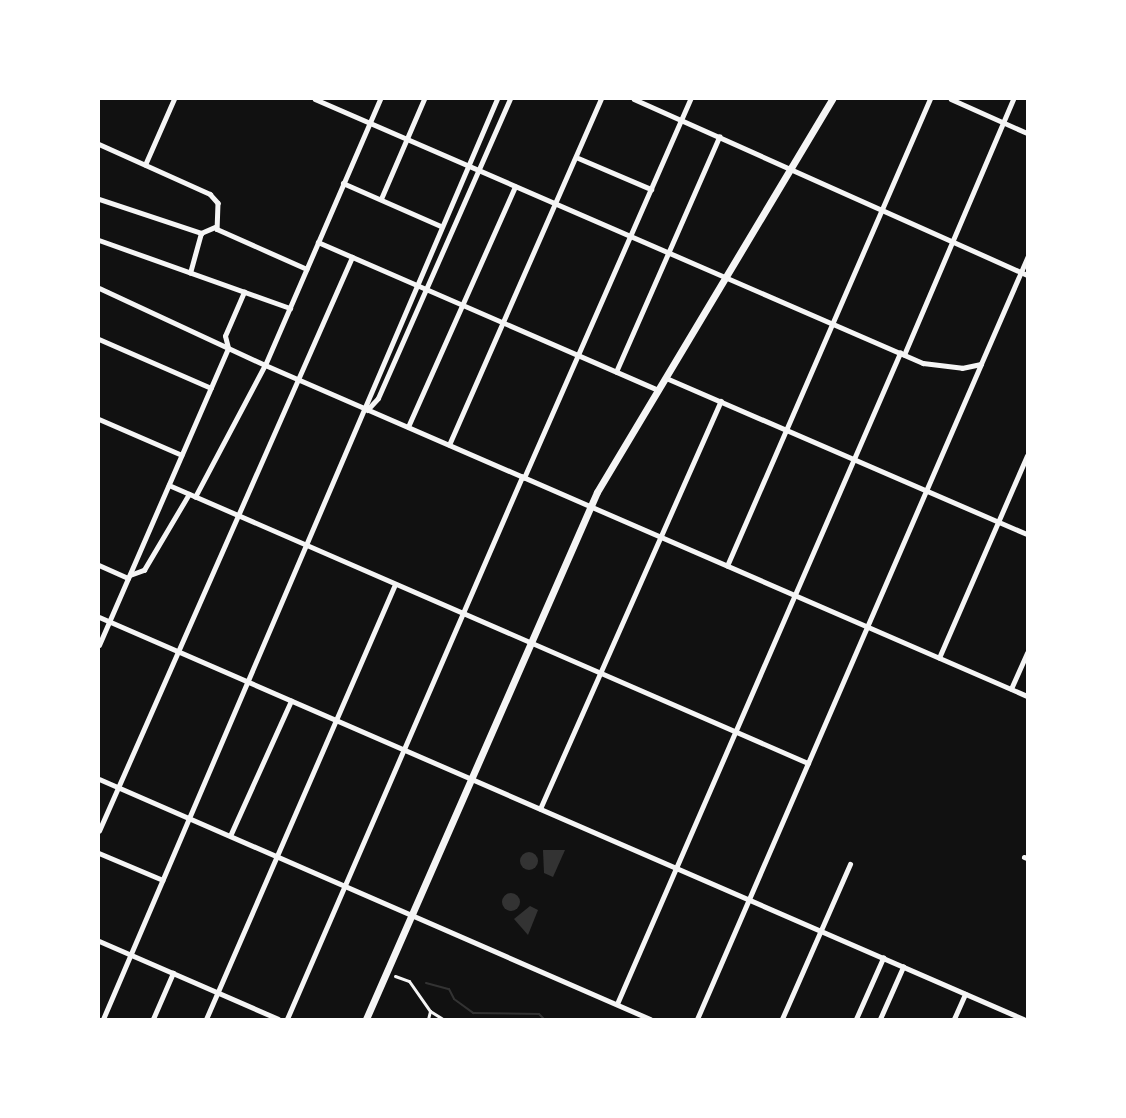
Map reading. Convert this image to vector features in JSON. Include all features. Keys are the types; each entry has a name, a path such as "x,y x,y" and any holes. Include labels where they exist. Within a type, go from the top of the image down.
{"main road":[{"path":"366,1019 591,507 658,390 832,99"}],"street":[{"path":"145,165 174,99"},
{"path":"315,99 902,354 937,366 981,364"},
{"path":"195,497 265,365 380,99"},
{"path":"381,199 424,99"},
{"path":"367,410 368,394 497,99"},
{"path":"103,1019 367,410 378,398 510,99"},
{"path":"449,445 601,99"},
{"path":"634,99 1027,275"},
{"path":"287,1019 690,99"},
{"path":"727,566 930,99"},
{"path":"951,99 1027,133"},
{"path":"617,1004 794,595 953,242 1013,99"},
{"path":"616,372 719,137"},
{"path":"99,144 214,196 218,207 215,227"},
{"path":"576,157 651,189"},
{"path":"343,183 441,226"},
{"path":"408,427 515,187"},
{"path":"99,199 201,233 215,227 307,269"},
{"path":"190,273 201,233"},
{"path":"99,240 290,308"},
{"path":"318,242 658,390"},
{"path":"99,831 236,515 352,257"},
{"path":"697,1019 1027,258"},
{"path":"99,288 298,380 1027,696"},
{"path":"99,645 228,349 225,336 244,292"},
{"path":"99,339 211,388"},
{"path":"666,378 1027,534"},
{"path":"540,809 659,536 721,401"},
{"path":"99,419 182,455"},
{"path":"939,658 1027,456"},
{"path":"168,485 808,763"},
{"path":"99,565 129,577 144,570 189,494"},
{"path":"206,1019 395,584"},
{"path":"99,617 1023,1019"},
{"path":"1011,689 1027,653"},
{"path":"231,837 291,701"},
{"path":"99,779 650,1019"},
{"path":"99,853 163,880"},
{"path":"782,1019 850,864"},
{"path":"99,941 278,1019"},
{"path":"856,1019 883,958"},
{"path":"880,1019 903,967"},
{"path":"153,1019 173,973"},
{"path":"395,976 409,981 430,1011 443,1019"},
{"path":"954,1019 965,994"},
{"path":"428,1019 430,1011"}],"shaded area":[{"path":"543,850 565,850 553,877 544,873"},
{"path":"529,852 535,855 538,861 535,867 529,870 523,867 520,861 523,855"},
{"path":"511,893 517,896 520,902 517,908 511,911 505,908 502,902 505,896"},
{"path":"530,906 538,910 528,935 514,919"}],"waterway":[{"path":"426,983 449,989 454,999 473,1013 539,1014 544,1019"}]}
